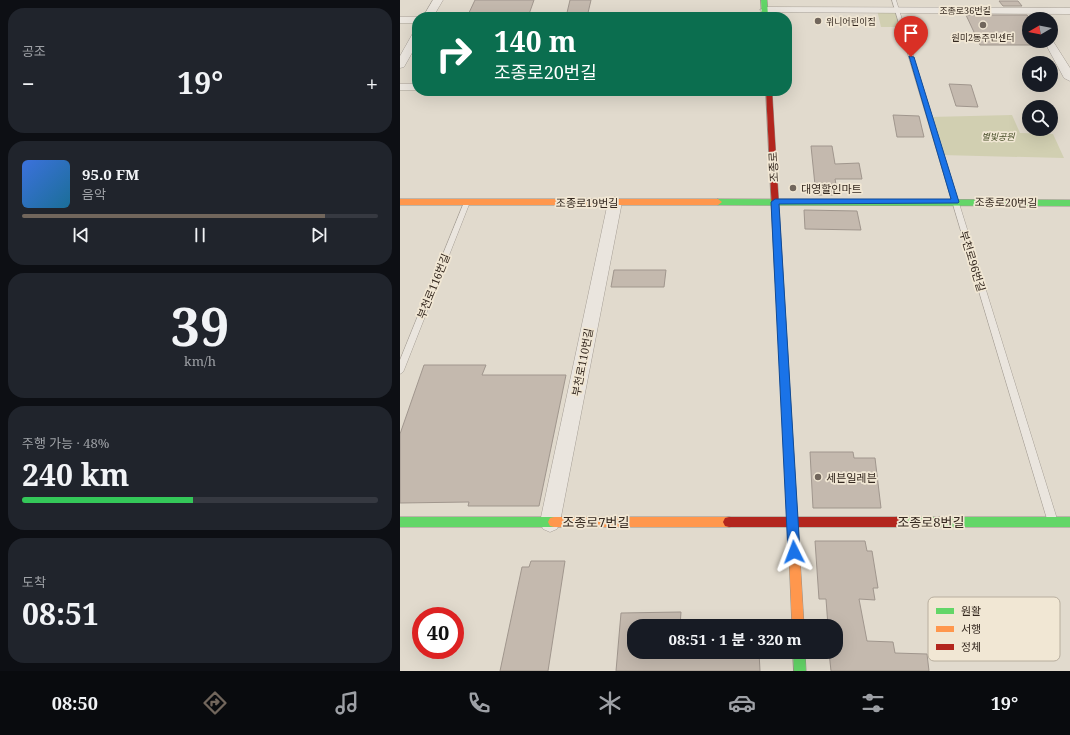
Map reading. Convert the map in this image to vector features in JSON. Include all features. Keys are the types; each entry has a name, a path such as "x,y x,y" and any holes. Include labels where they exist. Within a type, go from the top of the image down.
{"street":[{"path":"431,12 438,0"},
{"path":"1026,0 1032,12"},
{"name":"조종로36번길","path":"764,9 895,5 1022,14"},
{"name":"조종로36번길","path":"1058,12 1070,11"},
{"path":"400,20 412,20"},
{"path":"400,65 412,45"},
{"path":"1053,48 1070,78"},
{"path":"400,87 412,87"},
{"name":"조종로","path":"769,96 798,619"},
{"name":"조종로19번길","path":"400,202 775,202"},
{"name":"부천로110번길","path":"550,522 614,202"},
{"name":"조종로20번길","path":"775,202 1070,203"},
{"name":"조종로7번길","path":"400,522 792,522"},
{"name":"조종로8번길","path":"792,522 1070,522"},
{"path":"799,659 800,671"}],"lane":[{"name":"부천로96번길","path":"895,5 1053,522"},
{"name":"부천로116번길","path":"400,370 467,202"}],"green space":[{"path":"877,10 897,10 902,27 881,27"},
{"name":"별빛공원","path":"1012,115 1020,133 1022,133 1022,136 1054,136 1064,158 941,155 930,117"}],"building":[{"path":"475,0 534,0 530,12 469,12"},
{"path":"570,0 591,0 588,12 567,12"},
{"path":"999,1 1018,1 1022,6 1003,6"},
{"path":"966,15 1022,15 1022,45 980,45"},
{"path":"949,84 971,85 978,107 956,106"},
{"path":"893,115 919,116 924,137 897,137"},
{"path":"811,146 832,146 835,164 859,163 862,179 835,179 838,195 816,195"},
{"path":"804,210 857,211 861,230 805,229"},
{"path":"614,270 666,270 664,287 611,287"},
{"path":"424,365 486,365 482,375 566,375 539,506 468,506 469,502 400,503 400,434"},
{"path":"810,452 853,452 854,458 875,458 881,508 813,508"},
{"path":"815,541 865,541 867,551 872,551 878,588 873,588 875,600 859,599 867,641 893,642 895,653 927,654 929,671 831,671 830,659 843,659 843,619 827,619 826,599 819,599"},
{"path":"531,561 565,561 548,671 500,671 522,567 529,567"},
{"path":"681,612 680,619 627,619 627,659 759,659 760,671 616,671 621,613"}],"traffic: fast":[{"path":"764,0 765,12"},
{"path":"718,202 1070,203"},
{"path":"779,274 792,508"},
{"path":"400,522 554,522"},
{"path":"898,522 1070,522"},
{"path":"799,659 800,671"}],"traffic: slow":[{"path":"400,202 718,202"},
{"path":"792,508 798,619"},
{"path":"554,522 729,522"}],"traffic: jam":[{"path":"769,96 779,274"},
{"path":"729,522 898,522"}],"place":[{"name":"위니어린이집","path":"818,21"},
{"name":"원미2동주민센터","path":"983,25"},
{"name":"대영할인마트","path":"793,188"},
{"name":"세븐일레븐","path":"818,477"}],"route":[{"path":"794,552 775,202 955,202 911,57"}]}
